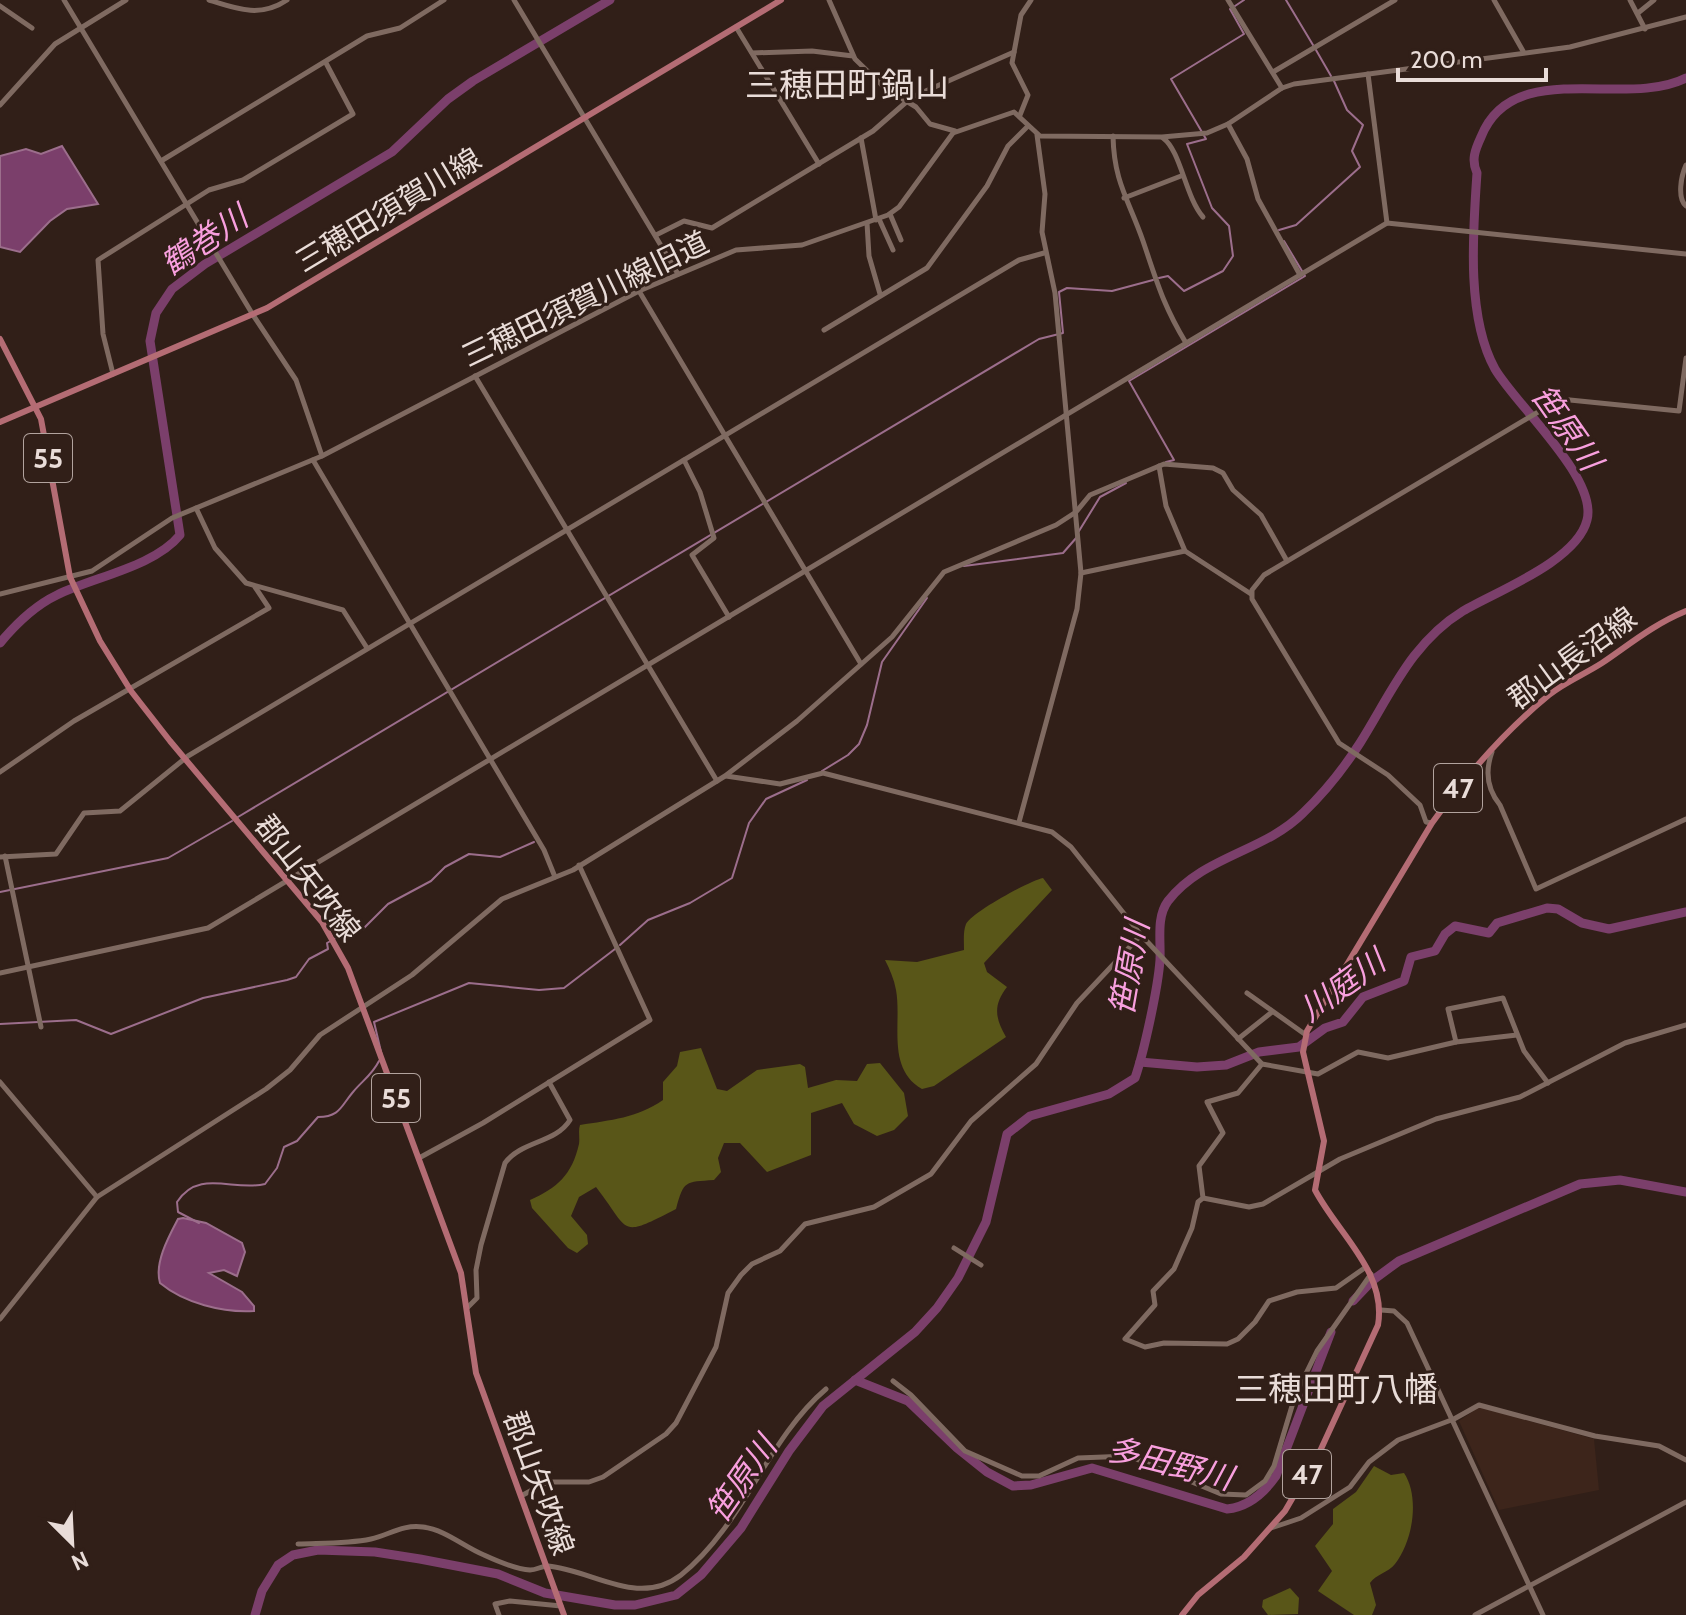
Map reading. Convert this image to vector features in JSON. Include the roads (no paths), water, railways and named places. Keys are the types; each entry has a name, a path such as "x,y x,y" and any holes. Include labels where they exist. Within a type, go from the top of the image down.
{"main road":[{"name":"三穂田須賀川線","path":"0,422 253,315 781,0"},
{"name":"郡山矢吹線","path":"0,339 37,407 70,577 100,641 129,688 332,937 362,1008 461,1273 476,1373 564,1615"},
{"name":"郡山長沼線","path":"1182,1615 1198,1595 1271,1528 1301,1486 1372,1345 1381,1310 1371,1274 1315,1190 1324,1141 1303,1052 1306,1036 1432,823 1454,793 1549,695 1656,624 1686,611"}],"street":[{"path":"64,0 253,315 302,390 322,456"},
{"path":"0,105 42,55 126,0"},
{"path":"209,0 257,12 277,7 287,0"},
{"path":"161,161 367,36 400,28 444,0"},
{"path":"514,0 678,274"},
{"path":"829,0 853,56 885,88 930,124 955,131 1010,112 1020,115 1037,135 1045,197 1044,253 1054,285 1081,573 1077,609 1019,822"},
{"path":"1020,115 1028,95 1012,68 1021,16 1031,0"},
{"path":"1228,0 1282,88"},
{"path":"1273,72 1395,0"},
{"path":"1494,0 1523,51"},
{"path":"1630,0 1645,29"},
{"path":"1638,13 1654,0"},
{"path":"0,6 32,28"},
{"path":"1037,135 1162,137 1207,133 1228,124 1282,88 1523,51 1570,47 1686,17"},
{"path":"736,27 819,164"},
{"path":"752,53 812,51 853,56"},
{"path":"656,235 684,221 712,228 861,138 906,102 1014,52"},
{"path":"113,375 103,334 98,260 213,189 243,180 353,114 326,63"},
{"path":"1368,74 1387,223"},
{"path":"1228,124 1247,159 1258,199 1300,275"},
{"path":"824,330 927,268 987,186 1008,146 1028,126"},
{"name":"三穂田須賀川線旧道","path":"0,594 70,577 105,564 172,518 322,456 639,291 678,274 747,247 797,246 890,214 955,131"},
{"path":"1113,136 1114,163 1124,198 1144,242 1161,301 1186,343"},
{"path":"1162,137 1171,145 1181,176 1203,217"},
{"path":"861,138 877,220 893,250"},
{"path":"1686,165 1680,180 1682,203 1686,206"},
{"path":"1124,198 1181,176"},
{"path":"890,214 901,240"},
{"path":"867,223 869,256 880,294"},
{"path":"0,973 200,932 1387,223 1686,254"},
{"path":"41,1027 3,857 56,854 84,813 120,811 184,758 1019,260 1044,253"},
{"path":"639,291 861,664"},
{"path":"1251,594 1261,577 1541,408 1561,399 1679,411 1686,358"},
{"path":"475,376 717,781"},
{"path":"313,460 544,850 555,878"},
{"path":"684,460 700,492 714,538 692,555 729,617"},
{"path":"0,1319 97,1197 266,1089 290,1070 320,1035 433,959 502,899 579,865 725,776 822,701 899,629 944,572 1056,525 1076,512 1090,495 1159,466 1177,463 1220,471 1233,490 1261,515 1287,561"},
{"path":"1159,466 1167,510 1185,551 1251,594 1339,743 1362,757 1415,800 1426,822 1432,823"},
{"path":"196,508 218,552 246,583 343,610 367,648"},
{"path":"1081,573 1145,562 1185,551"},
{"path":"0,772 129,688 269,608 255,587"},
{"path":"1492,752 1487,780 1536,889 1686,819"},
{"path":"725,776 780,784 823,773 1052,832 1071,847 1141,935 1260,1062 1308,1073 1322,1073 1358,1052 1388,1058 1456,1042 1517,1035"},
{"path":"419,1158 646,1024 651,1018 579,865"},
{"path":"521,1496 547,1482 589,1482 603,1477 670,1431 716,1347 728,1293 741,1275 752,1264 780,1251 805,1224 874,1207 931,1174 971,1121 1036,1064 1077,1003 1141,935"},
{"path":"1247,993 1306,1036"},
{"path":"1456,1042 1448,1009 1503,998 1517,1035 1548,1083"},
{"path":"1238,1039 1272,1012"},
{"path":"1366,1267 1336,1288 1297,1292 1269,1301 1255,1322 1238,1339 1227,1344 1136,1346 1125,1339 1155,1305 1153,1291 1174,1269 1192,1228 1198,1202 1203,1198 1256,1206 1317,1171 1426,1123 1509,1101 1625,1043 1685,1028"},
{"path":"1203,1198 1199,1166 1223,1133 1207,1102 1238,1093 1260,1062"},
{"path":"0,1082 97,1197"},
{"path":"468,1307 477,1298 476,1270 481,1245 505,1163 513,1154 541,1142 570,1120 549,1082"},
{"path":"954,1248 981,1265"},
{"path":"893,1381 911,1395 965,1451 1022,1476 1039,1476 1078,1458 1129,1456 1221,1494 1246,1495 1265,1481 1274,1466 1295,1396 1317,1351 1371,1274"},
{"path":"1381,1310 1403,1316 1454,1419 1543,1615"},
{"path":"298,1544 373,1539 394,1530 417,1527 439,1532 485,1556 528,1570 546,1567 634,1588 668,1584 689,1568 724,1528 801,1411 826,1389"},
{"path":"1271,1528 1301,1518 1350,1487 1369,1462 1398,1440 1454,1419 1475,1406 1489,1406 1595,1436 1659,1446 1686,1460"},
{"path":"1475,1615 1686,1502"},
{"path":"499,1615 495,1604 506,1601 560,1605"}],"waterway":[{"name":"鶴巻川","path":"0,643 26,616 49,599 139,563 169,546 180,535 150,341 156,313 172,289 205,264 392,152 448,99 473,81 610,0"},
{"path":"1235,6 1244,0"},
{"path":"1286,0 1313,45"},
{"path":"1159,278 1168,276 1184,291 1223,271 1233,256 1229,226 1212,208 1187,144 1206,139 1171,79 1244,34 1230,9"},
{"path":"1316,50 1331,76"},
{"name":"笹原川","path":"255,1615 262,1591 278,1565 293,1555 318,1550 375,1552 420,1559 498,1574 545,1593 615,1605 635,1605 676,1595 701,1575 741,1528 789,1451 823,1406 915,1332 958,1278 986,1222 1007,1134 1030,1116 1109,1094 1135,1078 1154,1003 1160,960 1160,922 1168,901 1198,874 1270,837 1303,813 1347,762 1404,671 1429,638 1463,611 1552,562 1580,535 1587,520 1587,503 1580,484 1553,442 1495,369 1479,325 1474,274 1477,173 1474,155 1497,112 1518,98 1544,91 1661,86 1686,78"},
{"path":"1279,230 1296,225 1360,167 1352,151 1363,125 1347,110 1334,81"},
{"path":"1166,462 1174,460 1129,381 1305,276 1284,241"},
{"path":"238,817 1039,339 1063,333 1059,292 1067,288 1112,291 1153,280"},
{"path":"1079,531 1100,497 1126,483"},
{"path":"964,566 1063,553 1077,537"},
{"path":"822,771 848,755 859,744 867,725 882,662 927,598"},
{"path":"620,945 648,920 690,903 732,878 749,823 766,799 807,780"},
{"path":"0,892 168,858 232,821"},
{"path":"0,1024 76,1020 111,1034 203,998 296,977 309,959 328,949 327,943 348,931 362,930 388,904 431,881 445,867 469,854 500,857 534,842"},
{"name":"川庭川","path":"1140,1062 1197,1067 1226,1065 1259,1052 1299,1047 1325,1028 1343,1022 1363,997 1404,981 1411,957 1435,951 1445,934 1455,926 1489,933 1497,923 1547,908 1558,909 1582,923 1609,929 1686,912"},
{"path":"382,1056 374,1022 469,983 539,990 564,988 615,949"},
{"path":"199,1223 178,1212 177,1202 186,1192 206,1183 265,1184 277,1168 284,1147 297,1141 318,1117 339,1110 379,1061"},
{"name":"多田野川","path":"1353,1301 1373,1280 1399,1261 1580,1184 1620,1180 1686,1192"},
{"name":"多田野川","path":"855,1380 908,1401 957,1448 987,1472 1013,1486 1031,1485 1092,1468 1227,1509 1255,1498 1276,1476 1331,1332"}],"district":[{"name":"三穂田町鍋山","path":"847,85"},
{"name":"三穂田町八幡","path":"1336,1389"}]}
